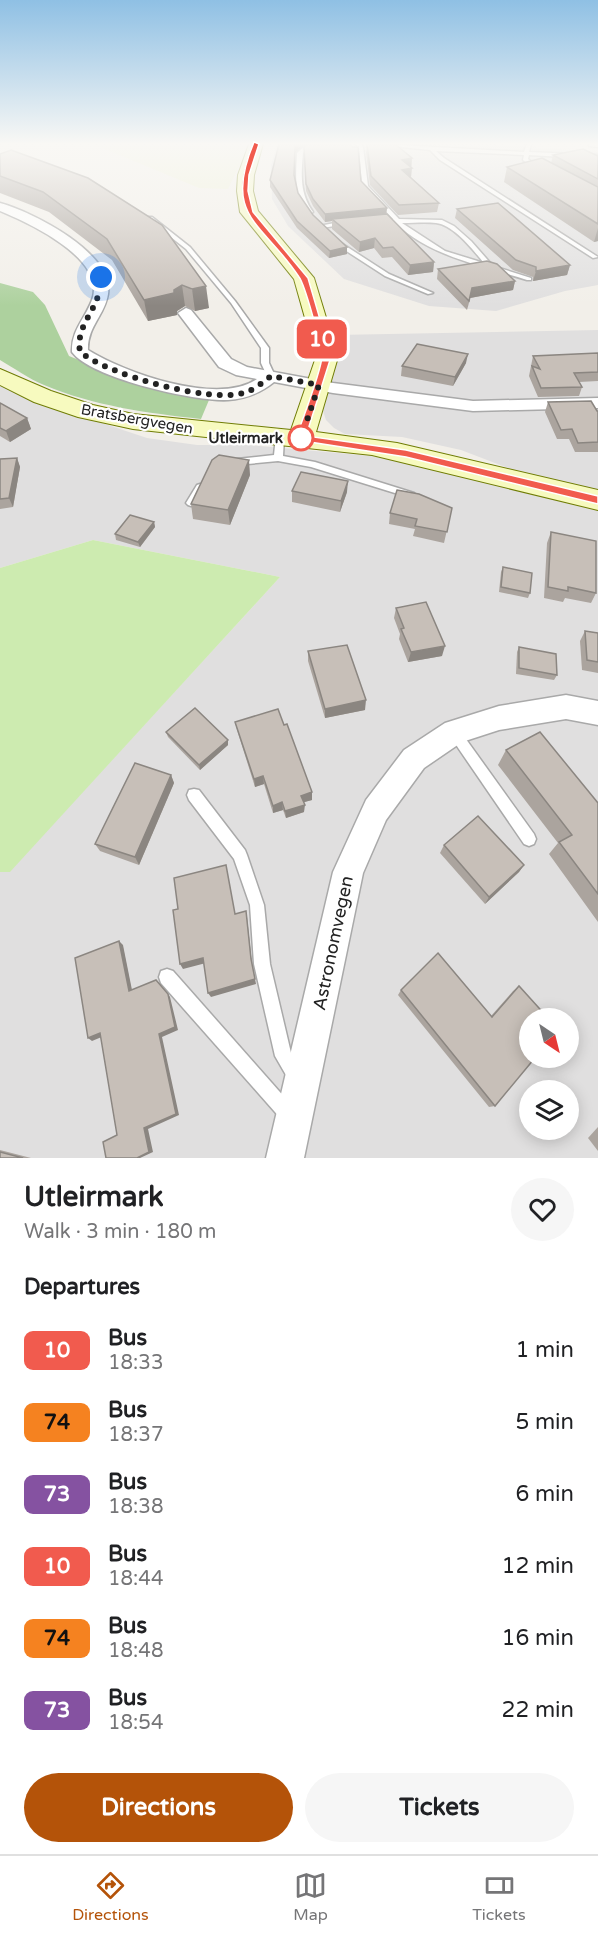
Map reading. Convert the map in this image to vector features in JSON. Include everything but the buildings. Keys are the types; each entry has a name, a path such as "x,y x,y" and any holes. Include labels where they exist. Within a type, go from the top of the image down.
{"street":[{"path":"246,198 249,212 304,278 327,357 319,385 286,444"},
{"path":"0,207 29,219 73,246 101,277 101,293 80,332 80,352 91,361 117,372 212,396 244,393 271,376"},
{"path":"186,313 225,363 242,371 333,388 473,406 549,406 598,403"},
{"name":"Bratsbergvegen","path":"4,382 46,399 110,416 243,435 286,444 406,454 598,500"},
{"name":"Astronomvegen","path":"285,1158 348,872 376,810 414,759 454,732 499,718 566,707 598,713"}],"lane":[{"path":"302,198 307,208 336,242 366,264 430,293"},
{"path":"376,198 416,237 443,252 529,279"},
{"path":"507,198 595,257"},
{"path":"146,215 188,248 232,302 264,348 265,363 271,376"},
{"path":"373,221 440,221 452,227 479,251 491,267"},
{"path":"322,226 353,223"},
{"path":"232,463 286,444"},
{"name":"Bratsbergvegen","path":"286,444 312,464 422,499"},
{"path":"191,503 202,482"},
{"path":"454,732 529,839"},
{"path":"194,795 240,855 257,905 262,964 283,1056 302,1086"},
{"path":"167,977 293,1121"}],"shaded area":[{"path":"598,198 598,285 565,291 496,311 429,306 344,279 288,226 272,199"},
{"path":"598,330 598,492 526,475 461,450 402,437 345,434 326,420 323,411 333,374 336,353 335,335"},
{"path":"0,383 90,419 147,438 197,445 248,445 371,456 444,470 598,508 598,1158 0,1158 0,872 10,871 280,577 93,540 0,568"}],"green space":[{"path":"0,283 33,292 45,305 69,356 124,378 209,400 201,419 141,411 82,398 38,383 0,360"},
{"path":"93,540 280,577 10,872 0,872 0,568"}],"bus line":[{"name":"10","path":"246,198 249,212 304,278 327,357 301,438 373,447 598,500"}],"place":[{"name":"Utleirmark","path":"301,438"}],"route":[{"path":"101,277 101,293 80,332 80,352 91,361 117,372 212,396 244,393 271,376 319,385 301,438"}]}
